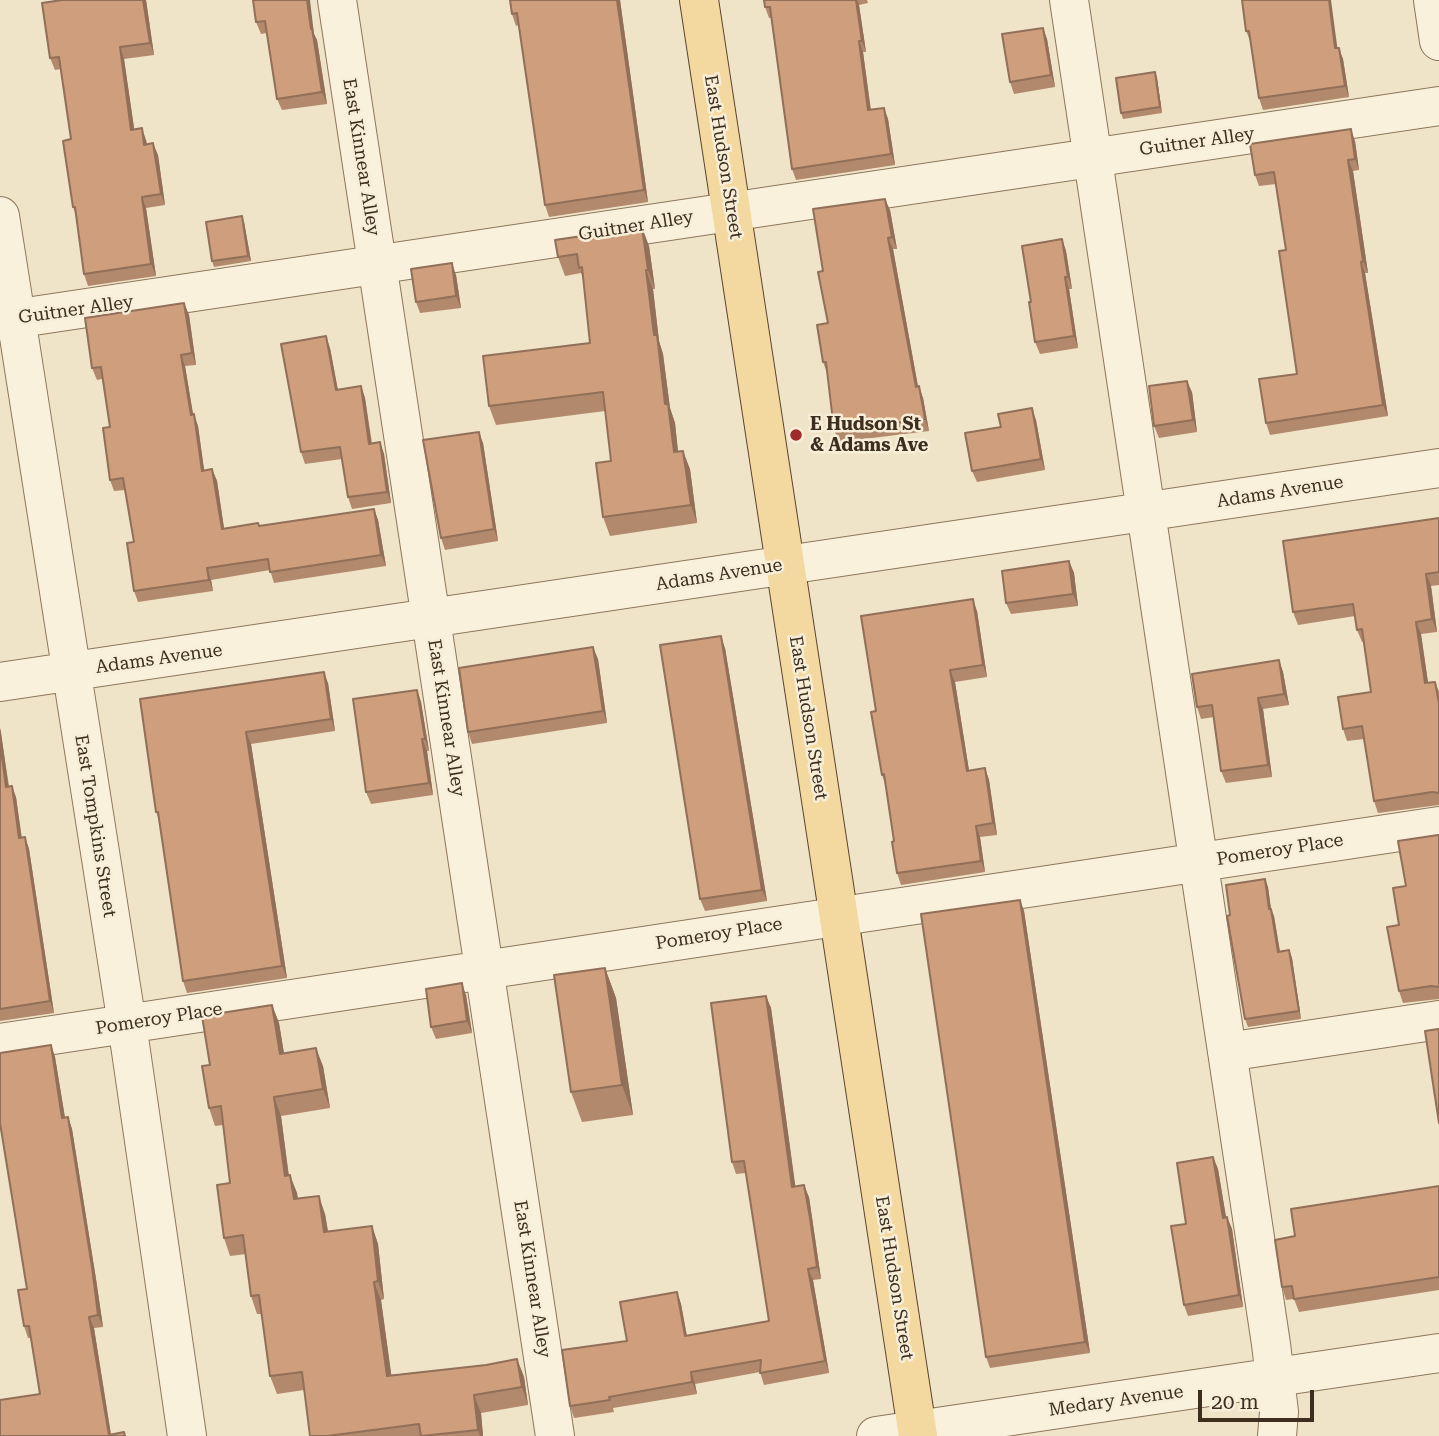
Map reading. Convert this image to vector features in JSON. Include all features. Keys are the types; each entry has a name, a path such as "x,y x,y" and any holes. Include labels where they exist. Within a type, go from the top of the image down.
{"main road":[{"name":"East Hudson Street","path":"699,0 918,1433"}],"street":[{"name":"East Kinnear Alley","path":"337,0 555,1436"},
{"path":"1069,0 1276,1377 1279,1418 1277,1436"},
{"path":"1433,0 1439,41"},
{"name":"Guitner Alley","path":"8,320 1439,106"},
{"name":"East Tompkins Street","path":"0,216 8,320 70,672 127,1024 187,1436"},
{"name":"Adams Avenue","path":"0,682 1439,468"},
{"name":"Pomeroy Place","path":"0,1043 1439,826"},
{"path":"1227,1052 1439,1020"},
{"name":"Medary Avenue","path":"876,1436 918,1433 1439,1353"}],"building":[{"path":"62,0 143,0 150,43 120,47 131,130 142,128 144,145 153,143 161,194 142,197 151,264 84,274 63,141 71,139 59,57 50,58 42,3"},
{"path":"253,0 307,0 322,92 277,99 265,21 256,22"},
{"path":"510,0 617,0 644,190 545,205 517,13 512,14"},
{"path":"764,0 856,0 868,110 884,108 891,154 792,169 770,7 765,7"},
{"path":"1242,0 1329,0 1335,48 1339,48 1345,86 1259,98"},
{"path":"1043,28 1051,75 1010,82 1002,34"},
{"path":"1155,72 1160,107 1121,113 1116,78"},
{"path":"1351,129 1355,159 1348,160 1383,405 1266,423 1259,379 1297,374 1279,251 1286,250 1274,172 1255,175 1250,144"},
{"path":"885,199 892,237 888,238 916,387 919,386 925,419 834,430 826,362 823,362 817,325 828,323 818,272 823,271 813,209"},
{"path":"242,216 248,256 212,261 206,222"},
{"path":"642,227 665,404 668,404 674,452 683,451 691,505 603,517 596,463 611,461 603,392 489,406 483,356 590,343 582,267 579,268 577,254 558,257 555,240"},
{"path":"1062,239 1074,336 1035,342 1022,246"},
{"path":"452,263 456,296 416,302 411,269"},
{"path":"184,303 192,353 181,355 191,415 194,414 202,471 212,469 222,529 374,509 381,555 270,572 268,559 207,568 209,580 134,591 127,543 134,542 123,478 110,480 103,428 110,427 101,367 92,368 85,318"},
{"path":"326,336 336,390 361,386 369,444 380,442 387,492 348,497 340,447 301,452 281,344"},
{"path":"1187,381 1193,420 1154,426 1149,386"},
{"path":"1032,408 1041,459 972,471 965,433 1001,427 998,414"},
{"path":"479,432 494,529 441,538 423,440"},
{"path":"1439,518 1439,572 1426,574 1432,619 1416,622 1425,683 1435,682 1439,703 1439,793 1374,801 1362,726 1343,729 1338,697 1371,692 1362,629 1357,630 1353,604 1293,612 1283,541"},
{"path":"1069,561 1073,594 1006,603 1002,571"},
{"path":"973,599 983,665 950,670 967,771 985,768 993,823 976,826 981,861 897,873 884,774 882,775 871,712 876,711 861,616"},
{"path":"721,636 762,890 700,899 660,645"},
{"path":"593,647 603,711 468,732 459,668"},
{"path":"1279,660 1284,694 1258,698 1268,765 1221,771 1212,705 1197,707 1192,674"},
{"path":"324,672 331,719 246,732 282,966 183,981 140,699"},
{"path":"417,690 429,783 366,792 353,699"},
{"path":"0,742 6,787 12,786 19,838 25,837 50,1001 0,1009"},
{"path":"1439,835 1439,987 1399,991 1387,927 1399,925 1393,888 1406,886 1398,841"},
{"path":"1265,879 1278,952 1289,950 1299,1011 1245,1019 1227,916 1230,915 1226,885"},
{"path":"1020,900 1085,1342 986,1357 921,914"},
{"path":"605,968 622,1085 571,1092 554,975"},
{"path":"462,983 467,1021 431,1027 426,989"},
{"path":"766,996 792,1187 804,1185 810,1218 817,1267 808,1269 825,1361 760,1373 761,1360 691,1372 692,1382 570,1406 562,1350 627,1341 620,1302 677,1292 685,1336 769,1321 744,1161 732,1162 711,1003"},
{"path":"272,1005 280,1054 316,1048 323,1089 274,1097 285,1176 290,1175 294,1199 319,1196 324,1232 372,1226 378,1281 374,1282 387,1376 517,1359 522,1387 474,1395 478,1430 421,1436 419,1424 310,1436 302,1372 270,1376 259,1295 251,1296 243,1235 224,1238 217,1185 230,1183 221,1106 209,1108 202,1066 210,1065 202,1016"},
{"path":"1439,1029 1439,1123 1425,1031"},
{"path":"51,1045 62,1118 68,1117 92,1267 98,1315 89,1317 109,1435 124,1432 125,1436 0,1436 0,1400 40,1394 29,1326 24,1326 18,1290 27,1289 0,1123 0,1053"},
{"path":"1213,1157 1223,1218 1227,1217 1239,1295 1184,1305 1171,1226 1186,1224 1177,1163"},
{"path":"1439,1186 1439,1277 1294,1299 1292,1286 1282,1287 1275,1240 1295,1236 1291,1209"}],"place":[{"name":"E Hudson St & Adams Ave","path":"796,435"}]}
